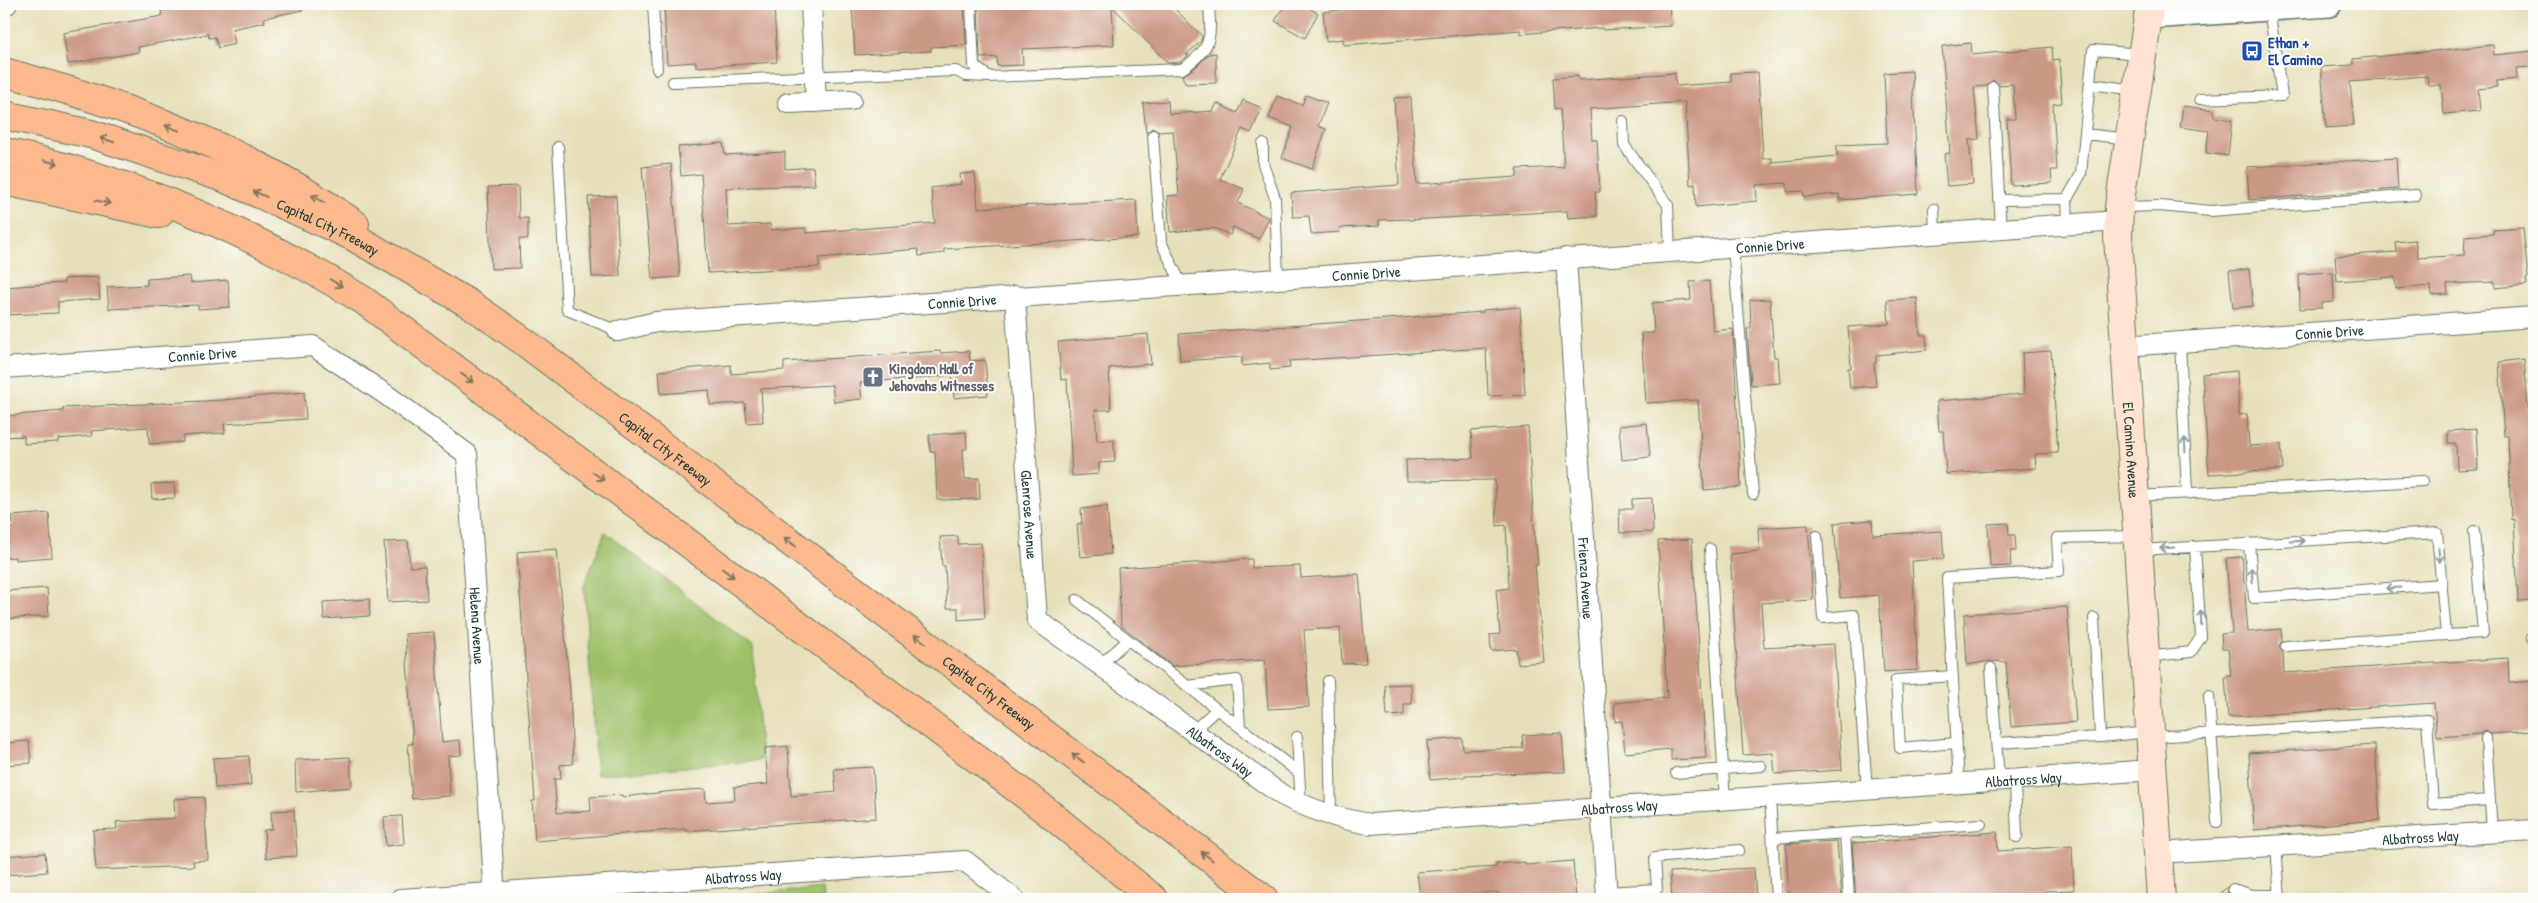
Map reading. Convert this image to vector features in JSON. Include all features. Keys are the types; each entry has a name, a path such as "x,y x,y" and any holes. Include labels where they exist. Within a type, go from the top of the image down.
{"highway":[{"path":"4,72 70,89 197,137 319,198 473,306"},
{"name":"Capital City Freeway","path":"4,116 90,134 224,178 352,236 473,306 523,341 1255,892 1272,899"},
{"path":"4,152 59,164 179,205 294,259 363,300 1036,803 1154,899"},
{"path":"4,181 173,217 294,259"}],"main road":[{"name":"El Camino Avenue","path":"2150,10 2118,214 2124,346 2160,899"}],"street":[{"path":"811,4 816,102"},
{"path":"2150,10 2269,8 2329,4"},
{"path":"788,103 851,100"},
{"name":"Connie Drive","path":"618,331 656,322 2068,224 2118,214"},
{"name":"Frienza Avenue","path":"1566,258 1607,895"},
{"name":"Glenrose Avenue","path":"1015,296 1037,620 1128,684"},
{"name":"Connie Drive","path":"2124,346 2534,317"},
{"name":"Connie Drive","path":"4,368 313,346 385,394"},
{"name":"Helena Avenue","path":"385,394 467,454 495,896"},
{"name":"Albatross Way","path":"1128,684 1282,795 1301,805 1332,816 1370,824 2152,770"},
{"name":"Albatross Way","path":"2158,853 2534,830"},
{"name":"Albatross Way","path":"400,899 495,896 965,861 1014,899"}],"lane":[{"path":"652,4 657,69"},
{"path":"971,4 974,66 990,77"},
{"path":"673,82 814,75 841,77 956,71 966,76 990,77 1182,69 1192,62 1208,44 1211,35 1209,4"},
{"path":"2200,99 2282,96 2269,8"},
{"path":"2068,224 2067,198 2081,174 2093,50 2144,54"},
{"path":"2090,84 2138,91"},
{"path":"1993,87 2001,229"},
{"path":"1623,121 1624,144 1668,205 1670,251"},
{"path":"2085,134 2130,140"},
{"path":"1153,135 1161,242 1182,285"},
{"path":"1263,144 1263,164 1275,198 1278,278"},
{"path":"558,147 568,310 618,331"},
{"path":"2118,214 2160,206 2211,210 2416,196"},
{"path":"1999,200 2067,198"},
{"path":"1934,209 1935,233"},
{"path":"1733,247 1753,494"},
{"path":"2180,342 2187,493"},
{"path":"2134,496 2423,481"},
{"path":"2286,646 2483,633 2474,530"},
{"path":"1959,784 1947,578 2059,571 2058,538 2195,547 2437,533 2446,635"},
{"path":"1817,536 1823,618 1854,615 1867,790"},
{"path":"2249,544 2254,598 2442,584"},
{"path":"2145,657 2191,652 2201,637 2195,547"},
{"path":"1710,549 1725,800"},
{"path":"1077,600 1299,773"},
{"path":"2094,618 2100,737"},
{"path":"1100,664 1128,640"},
{"path":"1991,668 1996,744 2007,781 2018,836"},
{"path":"1953,676 1896,680 1900,748 1956,743"},
{"path":"1187,686 1237,680 1240,727"},
{"path":"1328,682 1332,816"},
{"path":"2209,696 2217,822"},
{"path":"1193,732 1217,709"},
{"path":"1996,744 2100,737 2211,734 2426,720 2433,804 2490,800"},
{"path":"1296,737 1301,805"},
{"path":"2486,738 2492,832"},
{"path":"1676,772 1761,766"},
{"path":"1770,797 1776,899"},
{"path":"1772,838 1981,824"},
{"path":"1845,833 1849,899"},
{"path":"2232,889 2252,898 2280,897 2276,846"},
{"path":"1607,895 1657,889 1655,858 1740,850"}],"green space":[{"path":"605,532 753,647 761,760 597,775 584,586"},
{"path":"822,888 823,899 759,899 759,894"}],"building":[{"path":"205,4 302,4 303,10 264,18 265,22 232,29 235,44 218,48 215,37 209,38 208,34 138,47 139,52 68,64 63,33 162,16 161,11"},
{"path":"664,4 774,4 777,62 696,67 696,62 667,64"},
{"path":"852,4 964,4 966,45 931,47 931,51 855,55"},
{"path":"978,4 1021,4 1021,6 1170,4 1202,36 1201,41 1186,55 1188,56 1180,62 1168,63 1112,6 1114,45 1022,49 1023,65 997,66 997,57 980,58"},
{"path":"1285,4 1301,4 1318,13 1305,38 1275,21"},
{"path":"1373,4 1669,4 1671,26 1564,30 1521,34 1521,30 1344,45 1343,39 1326,41 1323,12 1373,6"},
{"path":"1971,43 1972,55 2052,47 2053,60 2059,59 2062,103 2053,104 2057,170 2051,170 2052,183 2011,185 2007,119 2015,119 2013,84 1999,85 1993,80 1986,86 1974,87 1979,139 1969,140 1973,184 1947,186 1944,154 1950,153 1942,46"},
{"path":"2493,45 2494,55 2534,51 2534,67 2516,68 2517,79 2497,81 2497,87 2478,89 2480,111 2444,114 2441,85 2428,85 2427,76 2350,82 2354,126 2326,128 2321,67 2353,65 2353,59"},
{"path":"1216,53 1216,83 1186,84 1182,76 1196,67 1209,54"},
{"path":"1912,71 1918,194 1840,200 1839,194 1804,197 1803,191 1787,192 1787,183 1756,185 1757,201 1696,207 1695,184 1690,185 1685,102 1590,109 1592,140 1597,140 1600,192 1595,192 1597,216 1568,218 1567,211 1379,220 1379,226 1339,228 1340,232 1311,234 1309,216 1293,217 1291,193 1399,185 1394,98 1411,97 1417,184 1517,177 1517,169 1564,167 1560,108 1555,109 1553,78 1578,76 1579,80 1675,73 1676,86 1731,82 1731,73 1758,72 1763,159 1772,158 1772,162 1837,156 1837,145 1887,143 1884,73"},
{"path":"1306,95 1327,103 1318,126 1326,129 1312,169 1282,158 1293,127 1269,118 1277,96 1302,105"},
{"path":"1243,100 1262,108 1251,133 1242,129 1220,179 1244,189 1238,203 1269,218 1259,239 1233,227 1230,235 1214,228 1170,232 1167,196 1179,195 1173,131 1159,132 1152,128 1146,133 1143,103 1168,101 1169,114 1213,111 1217,103 1237,113"},
{"path":"2183,106 2214,110 2214,117 2232,120 2228,156 2206,153 2209,131 2180,127"},
{"path":"723,143 725,155 785,152 785,169 813,167 815,185 726,188 728,226 770,224 771,230 805,228 806,233 935,223 931,188 961,184 960,174 975,173 978,208 1136,200 1138,237 944,249 944,253 919,256 918,249 819,258 819,267 708,273 701,174 681,176 678,147"},
{"path":"2396,158 2398,189 2249,200 2247,167"},
{"path":"671,164 680,277 652,279 642,167"},
{"path":"518,186 519,218 528,218 528,239 519,239 520,268 491,269 488,187"},
{"path":"616,196 620,276 592,277 588,197"},
{"path":"2523,228 2527,285 2495,288 2495,282 2447,284 2448,294 2432,295 2431,286 2396,289 2395,277 2337,281 2335,256 2396,252 2395,242 2415,240 2418,258 2464,255 2465,236 2493,234 2493,230"},
{"path":"2249,269 2253,306 2233,308 2229,271"},
{"path":"2333,272 2334,302 2322,303 2322,308 2300,309 2299,274"},
{"path":"190,276 191,283 228,280 230,307 198,309 198,305 109,309 107,287 147,285 147,279"},
{"path":"98,277 100,299 58,302 58,313 4,315 4,287 64,283 64,279"},
{"path":"1709,281 1713,331 1733,329 1741,487 1704,490 1698,400 1646,403 1641,333 1654,333 1652,303 1691,300 1690,282"},
{"path":"1917,298 1920,335 1926,335 1927,350 1876,355 1876,363 1874,363 1876,386 1850,388 1848,368 1851,368 1848,327 1889,324 1887,300"},
{"path":"1770,299 1774,357 1778,357 1780,383 1751,385 1747,329 1751,328 1750,300"},
{"path":"1520,307 1525,395 1488,396 1486,348 1289,361 1290,368 1270,370 1270,363 1242,366 1242,357 1180,361 1179,334 1483,312 1483,310"},
{"path":"1148,334 1151,364 1109,368 1111,410 1095,410 1097,441 1114,440 1115,462 1099,463 1099,474 1072,476 1067,379 1061,380 1058,342"},
{"path":"940,351 941,353 969,351 970,361 985,360 988,395 954,398 952,375 860,383 862,399 834,402 832,385 761,389 763,422 747,423 745,403 710,405 709,390 661,394 659,371 731,365 731,374 784,370 784,362"},
{"path":"2051,351 2058,453 2035,454 2036,468 1946,474 1943,431 1939,431 1937,401 2024,394 2022,353"},
{"path":"2524,359 2531,444 2534,444 2534,601 2518,602 2514,519 2511,520 2508,436 2504,436 2499,362"},
{"path":"2237,371 2239,415 2247,414 2249,446 2281,444 2283,470 2209,474 2202,374"},
{"path":"304,392 306,419 224,424 225,433 183,436 183,442 149,444 148,427 91,431 92,436 58,439 58,442 24,444 24,436 4,437 4,416 63,411 63,408 223,400"},
{"path":"1647,423 1650,457 1622,460 1619,426"},
{"path":"1528,427 1535,545 1538,565 1535,565 1544,662 1518,664 1516,649 1491,651 1490,635 1500,634 1496,590 1509,588 1506,525 1497,526 1495,480 1407,481 1406,460 1473,458 1471,431"},
{"path":"2476,429 2478,469 2457,470 2456,444 2448,444 2448,431"},
{"path":"966,432 967,449 963,449 965,479 979,478 980,499 937,500 935,451 930,452 929,435"},
{"path":"174,483 175,498 152,499 151,484"},
{"path":"1652,498 1653,532 1620,533 1619,509 1632,509 1632,499"},
{"path":"1107,506 1111,554 1080,557 1077,524 1082,523 1081,509"},
{"path":"49,513 52,557 15,560 15,557 4,558 4,530 13,529 12,516"},
{"path":"1872,520 1873,535 1942,531 1944,559 1912,561 1918,670 1884,672 1879,595 1840,598 1834,523"},
{"path":"2008,523 2009,535 2015,535 2016,551 2010,551 2011,566 1990,567 1988,524"},
{"path":"1808,525 1813,600 1761,603 1764,648 1834,644 1842,770 1775,774 1773,753 1743,755 1730,554 1759,551 1758,528"},
{"path":"958,536 958,544 981,543 985,618 958,620 958,608 947,608 945,566 942,566 940,537"},
{"path":"1692,539 1706,758 1671,760 1671,749 1625,753 1622,721 1615,722 1614,703 1667,698 1658,541"},
{"path":"408,541 410,567 425,566 427,600 388,602 384,542"},
{"path":"557,549 570,691 573,764 560,765 561,779 554,779 557,813 591,811 590,797 622,795 623,797 705,789 706,802 735,800 734,787 768,784 765,748 788,746 791,796 836,792 834,769 873,767 876,818 685,831 685,829 535,841 532,801 535,801 517,552"},
{"path":"2242,557 2248,632 2281,629 2282,640 2279,647 2283,652 2284,673 2508,658 2509,683 2534,681 2534,731 2491,734 2485,731 2480,734 2437,737 2434,703 2228,717 2225,677 2231,676 2228,649 2222,649 2221,634 2232,633 2226,558"},
{"path":"1252,559 1252,568 1300,566 1301,578 1359,574 1366,663 1342,664 1340,628 1304,630 1309,707 1268,709 1265,660 1172,666 1121,625 1118,568"},
{"path":"47,588 49,616 4,619 4,591"},
{"path":"369,599 370,616 324,619 323,602"},
{"path":"2067,607 2076,722 2011,727 2006,662 1990,661 1967,665 1964,614"},
{"path":"434,632 442,742 460,740 461,755 448,756 450,796 412,799 408,744 413,744 405,634"},
{"path":"1411,684 1412,704 1404,704 1404,715 1387,716 1385,685"},
{"path":"1562,733 1565,772 1465,775 1465,777 1430,780 1427,741 1462,738 1463,750 1523,748 1522,735"},
{"path":"29,741 31,763 4,765 4,743"},
{"path":"2375,745 2380,820 2254,830 2249,753"},
{"path":"249,756 251,785 215,788 213,758"},
{"path":"350,757 352,787 296,792 295,760"},
{"path":"204,797 208,860 193,861 194,866 96,870 93,830 117,829 116,822 175,818 174,799"},
{"path":"294,810 297,856 266,858 264,830 272,829 271,811"},
{"path":"402,816 404,844 386,846 384,817"},
{"path":"1997,832 1998,851 2072,846 2074,890 2046,891 2046,899 1856,899 1852,843"},
{"path":"1837,841 1842,899 1789,899 1786,844"},
{"path":"45,853 47,872 4,875 4,856"},
{"path":"1573,861 1576,899 1499,899 1498,892 1420,898 1417,872 1496,867 1496,864 1525,862 1525,865"},
{"path":"1754,868 1756,899 1672,899 1670,872"},
{"path":"2227,887 2228,894 2242,899 2215,899"}],"place":[{"name":"Ethan + El Camino","path":"2252,51"},
{"name":"Kingdom Hall of Jehovahs Witnesses","path":"873,377"}]}
